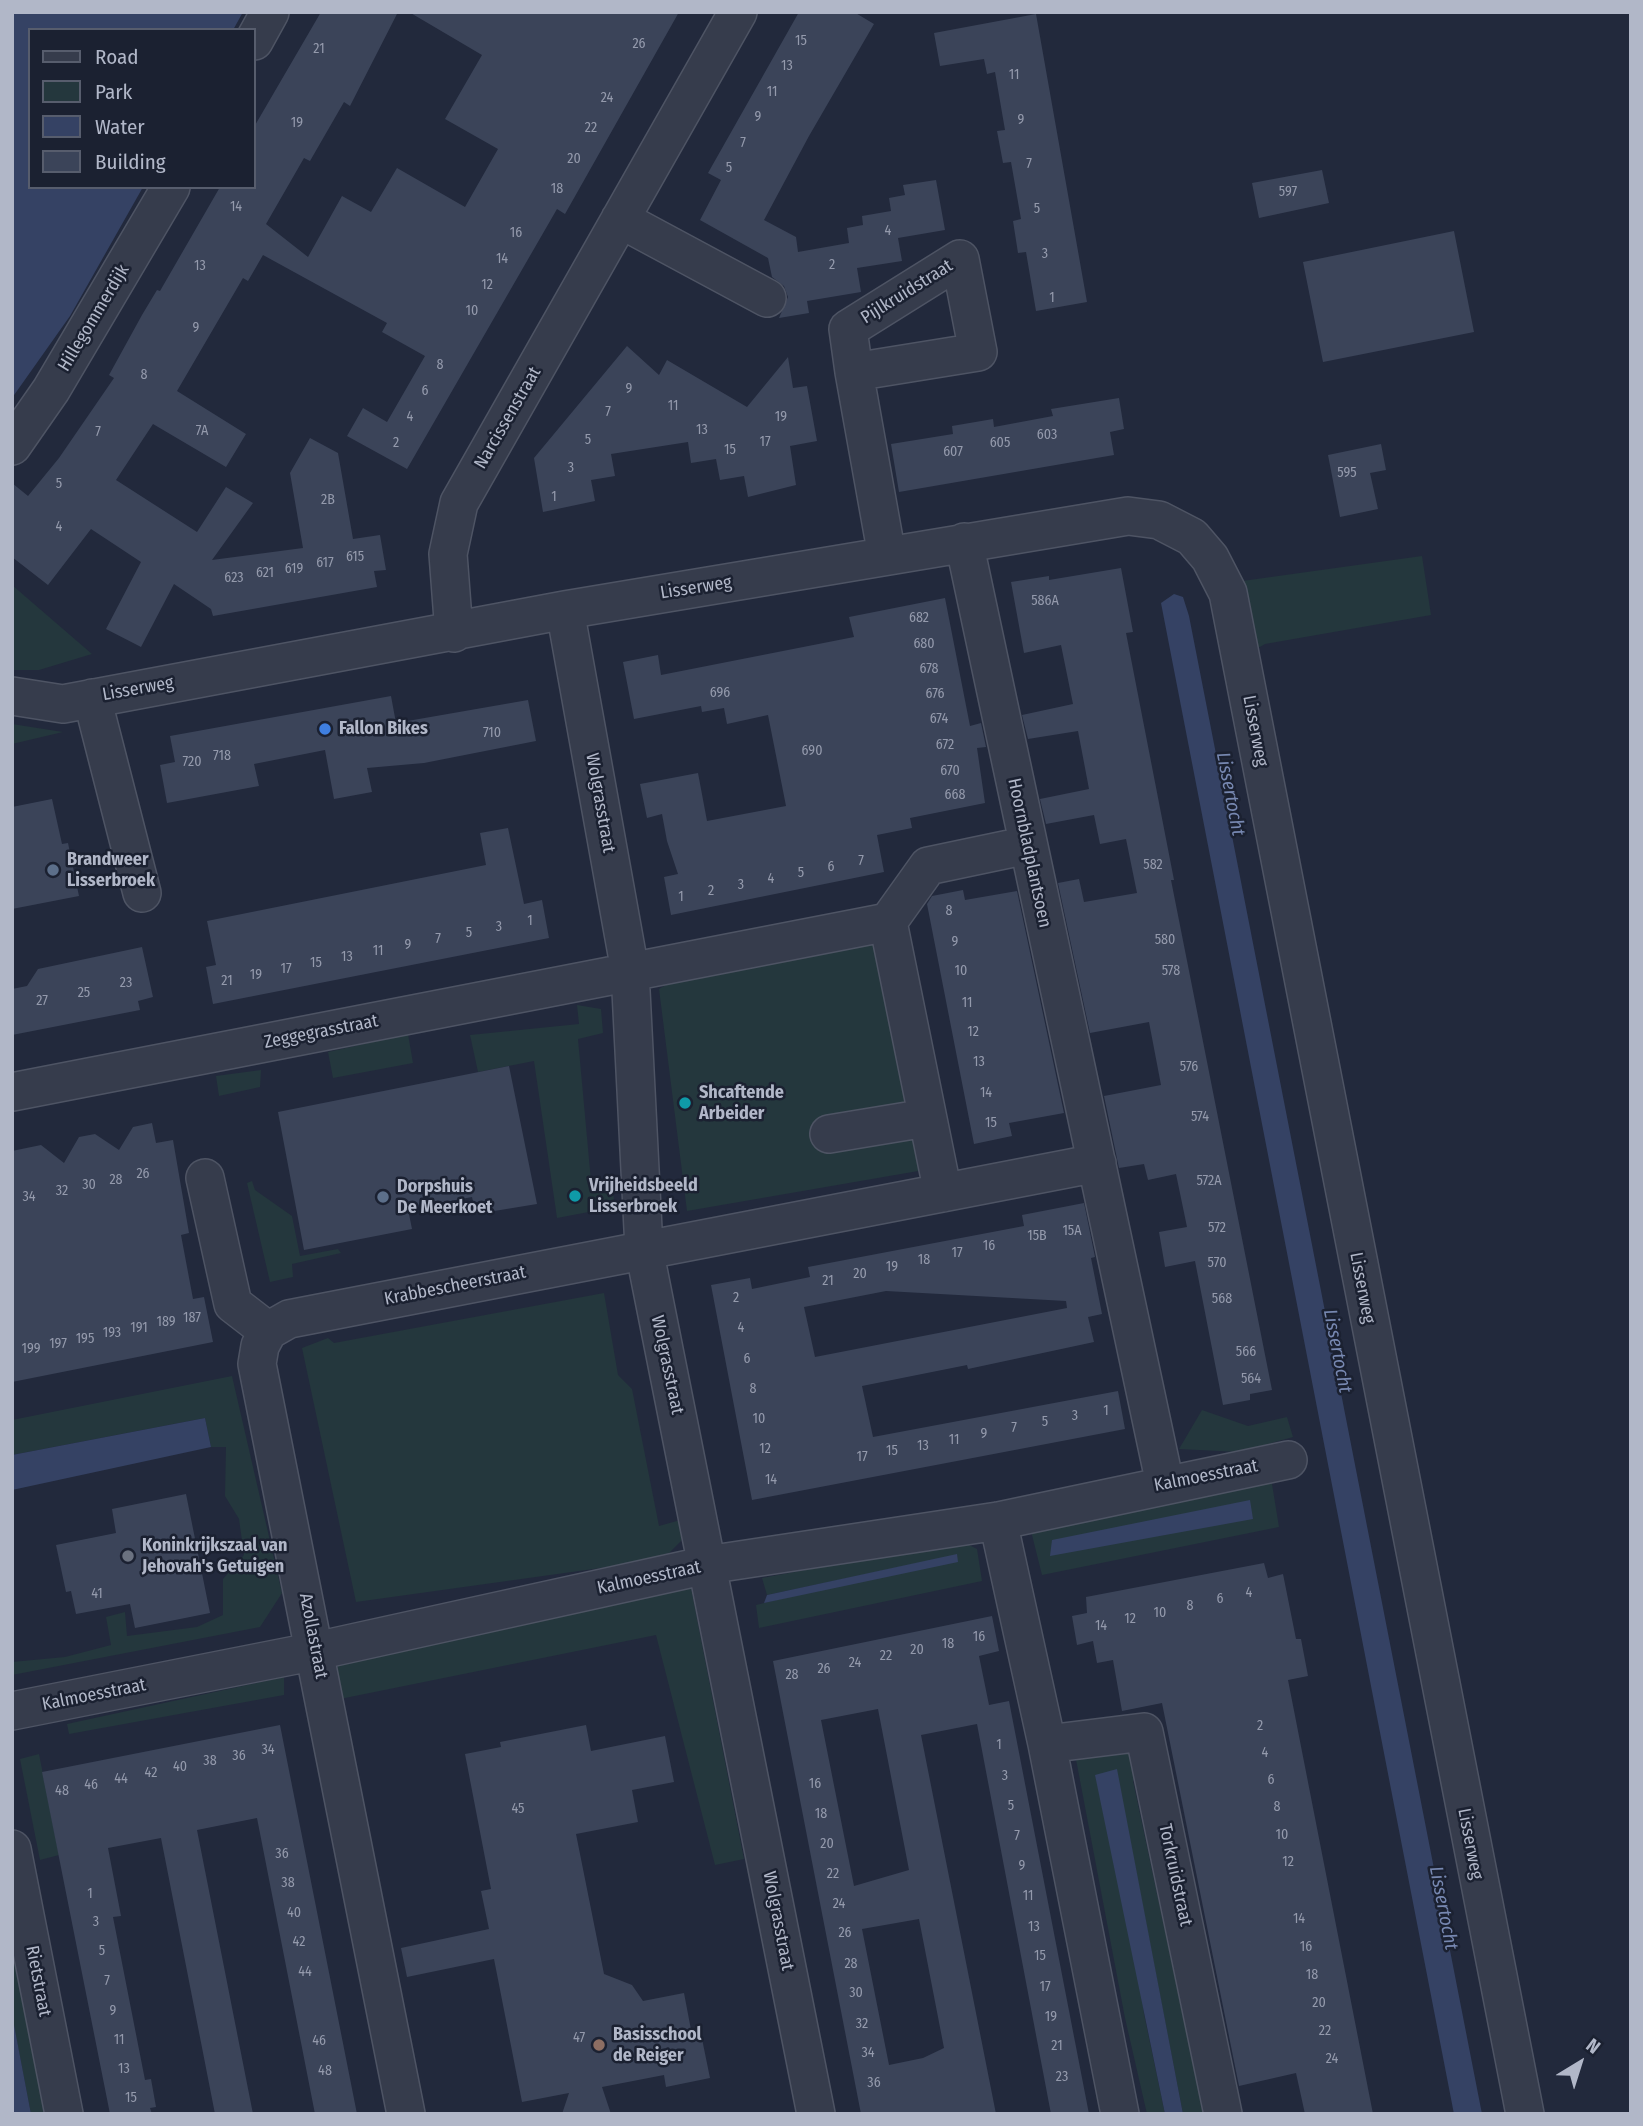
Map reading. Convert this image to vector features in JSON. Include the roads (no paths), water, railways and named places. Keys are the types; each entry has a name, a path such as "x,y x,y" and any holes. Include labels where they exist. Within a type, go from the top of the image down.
{"street":[{"path":"256,37 270,12"},
{"name":"Narcissenstraat","path":"454,633 448,554 459,503 738,12"},
{"name":"Hillegommerdijk","path":"12,446 51,390 170,189"},
{"path":"620,219 767,298"},
{"path":"854,372 887,556"},
{"name":"Lisserweg","path":"12,696 63,704 454,633 565,610 1128,516 1159,520 1192,537 1210,558 1228,593 1525,2114"},
{"name":"Hoornbladplantsoen","path":"964,542 1164,1484"},
{"name":"Wolgrasstraat","path":"565,610 630,971 644,1249 816,2114"},
{"path":"92,698 142,893"},
{"name":"Hoornbladplantsoen","path":"888,922 928,866 1010,849"},
{"path":"630,971 888,922 943,1193"},
{"name":"Zeggegrasstraat","path":"12,1092 630,971"},
{"path":"828,1134 926,1118"},
{"path":"644,1249 1097,1163"},
{"path":"205,1178 233,1304 268,1331"},
{"name":"Krabbescheerstraat","path":"268,1331 289,1319 644,1249"},
{"name":"Azollastraat","path":"268,1331 260,1346 257,1364 406,2114"},
{"name":"Kalmoesstraat","path":"12,1711 316,1651 707,1565 998,1521 1164,1484 1288,1461"},
{"path":"998,1521 1047,1744 1120,2114"},
{"name":"Torkruidstraat","path":"1047,1744 1144,1732 1223,2114"},
{"name":"Rietstraat","path":"12,1849 64,2114"}],"water":[{"path":"15,12 243,12 234,28 28,28 28,189 142,189 70,316 12,398 12,18"},
{"path":"1174,594 1183,597 1189,616 1482,2114 1454,2114 1161,603"},
{"path":"205,1418 211,1447 12,1490 12,1455"},
{"path":"1250,1500 1253,1519 1050,1556 1052,1540"},
{"path":"957,1554 958,1562 764,1603 767,1595"},
{"path":"1117,1769 1183,2114 1165,2114 1095,1775"},
{"path":"12,2015 15,2030 31,2114 12,2114"}],"place":[{"name":"Fallon Bikes","path":"325,729"},
{"name":"Brandweer Lisserbroek","path":"53,870"},
{"name":"Shcaftende Arbeider","path":"685,1103"},
{"name":"Vrijheidsbeeld Lisserbroek","path":"575,1196"},
{"name":"Dorpshuis De Meerkoet","path":"383,1197"},
{"name":"Koninkrijkszaal van Jehovah's Getuigen","path":"128,1556"},
{"name":"Basisschool de Reiger","path":"599,2045"}],"water label":[{"name":"Lissertocht","path":"1230,794"},
{"name":"Lissertocht","path":"1337,1351"},
{"name":"Lissertocht","path":"1443,1908"}]}
